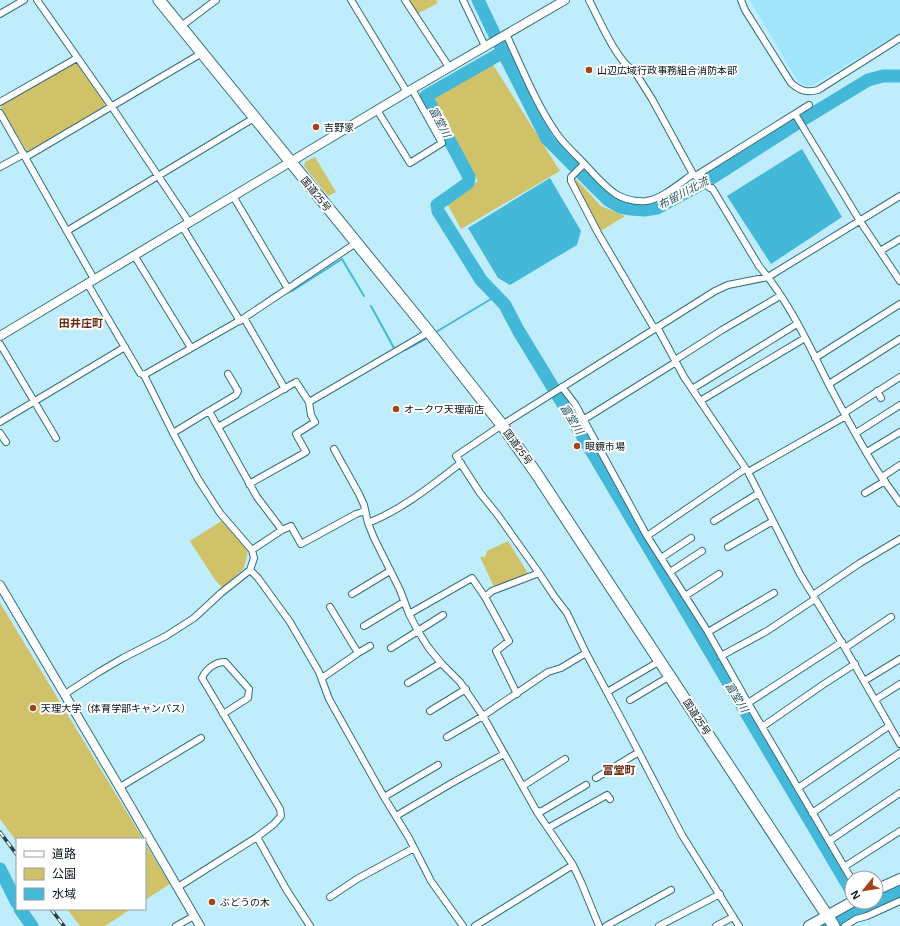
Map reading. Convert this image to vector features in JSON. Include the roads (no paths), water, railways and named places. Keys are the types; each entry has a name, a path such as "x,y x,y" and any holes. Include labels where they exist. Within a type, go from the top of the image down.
{"highway":[{"name":"国道25号","path":"159,0 429,332 502,425 536,473 830,920"}],"main road":[{"path":"884,886 900,879"},
{"path":"809,926 830,920 844,909"}],"street":[{"path":"0,14 24,0"},
{"path":"37,0 159,177 242,320 285,389"},
{"path":"180,27 216,0"},
{"path":"351,0 410,90 442,143 410,163 377,110"},
{"path":"405,0 448,68"},
{"path":"463,0 487,45"},
{"path":"0,336 410,90 565,0"},
{"path":"589,0 619,56 631,70 635,72 696,175 710,188 712,188 759,266 780,296 805,338 845,415 883,479 900,503"},
{"path":"741,0 745,10 791,83 801,90 810,92 818,90 898,39 900,46"},
{"path":"505,35 547,120 558,136 607,188 618,196 631,200 648,201 667,193 809,105"},
{"path":"0,167 25,156 112,107 202,53"},
{"path":"0,102 77,58"},
{"path":"0,113 67,231 125,347 140,373 144,375 198,479 220,513 252,550 254,558 250,570 194,618 166,636 99,672 65,694"},
{"path":"795,114 860,221 900,281"},
{"path":"67,231 159,177 254,118"},
{"path":"584,164 571,177 571,181 598,233 692,390 746,471 759,493 800,574 844,645 889,726 898,736 900,744"},
{"path":"233,196 288,289"},
{"path":"739,926 682,835 608,692 586,653 567,613 497,514 480,493 456,456 558,389 715,291 728,284 768,277 900,196"},
{"path":"880,251 900,239"},
{"path":"144,375 242,320 356,243"},
{"path":"134,255 191,348"},
{"path":"893,270 900,266"},
{"path":"583,420 722,330 780,296"},
{"path":"815,358 900,304"},
{"path":"692,390 797,324"},
{"path":"309,402 429,332"},
{"path":"700,402 805,338"},
{"path":"829,384 900,339"},
{"path":"0,344 56,438"},
{"path":"0,422 125,347"},
{"path":"173,433 236,395 238,391 228,374"},
{"path":"647,536 746,471 845,415 877,391 900,377"},
{"path":"218,428 296,382 309,402 311,415 315,422 296,434 306,452 249,484"},
{"path":"558,389 575,404 647,536 708,632 846,870"},
{"path":"877,391 881,398"},
{"path":"856,433 900,405"},
{"path":"209,411 249,484 282,530"},
{"path":"867,452 900,432"},
{"path":"0,433 6,442"},
{"path":"334,450 359,494 368,523 418,631 428,647 441,663 466,689 483,716 537,812 573,865 599,926"},
{"path":"368,523 401,507 460,463"},
{"path":"865,493 900,465"},
{"path":"714,521 759,493"},
{"path":"252,550 282,530 291,526 302,544 356,514 365,511"},
{"path":"728,547 773,521"},
{"path":"661,558 691,538"},
{"path":"721,656 767,631 860,563 900,539"},
{"path":"670,572 702,551"},
{"path":"250,570 258,578 290,622 319,672 330,699 431,881 463,926"},
{"path":"352,594 390,570"},
{"path":"484,597 492,591 539,573"},
{"path":"685,596 719,574"},
{"path":"409,614 472,578 509,641 496,651 517,694"},
{"path":"0,585 120,787 200,926"},
{"path":"708,632 774,593"},
{"path":"364,626 404,602"},
{"path":"330,607 358,653"},
{"path":"391,648 443,615"},
{"path":"748,703 891,617"},
{"path":"322,678 370,646"},
{"path":"447,736 483,716 548,672 561,668 586,653"},
{"path":"864,681 900,659"},
{"path":"608,692 660,661"},
{"path":"178,887 257,837 282,816 280,809 223,714 202,678 205,671 219,662 225,662 249,689 248,698 223,714"},
{"path":"408,684 441,663"},
{"path":"762,727 855,664"},
{"path":"630,700 670,676"},
{"path":"875,700 900,684"},
{"path":"430,711 466,689"},
{"path":"798,788 889,726"},
{"path":"120,787 202,738"},
{"path":"596,778 639,752"},
{"path":"812,813 900,753"},
{"path":"396,816 504,754"},
{"path":"523,786 565,760"},
{"path":"384,797 438,765"},
{"path":"537,812 542,811 586,785"},
{"path":"829,841 900,793"},
{"path":"548,828 607,795 610,799"},
{"path":"844,867 900,831"},
{"path":"257,837 310,926"},
{"path":"330,897 357,879 414,848"},
{"path":"475,926 573,865"},
{"path":"606,926 671,890"},
{"path":"660,926 720,894"},
{"path":"845,926 856,919 867,916 900,901"},
{"path":"176,926 194,916"},
{"path":"716,926 734,917"}],"water":[{"path":"802,149 842,217 771,264 727,196"},
{"path":"550,178 581,231 577,245 510,285 498,278 468,228"}],"waterway":[{"name":"布留川北流","path":"478,0 547,139 608,200 620,207 631,209 644,210 657,208 707,181 868,80 883,76 900,76"},
{"name":"富堂川","path":"503,52 426,96 469,177 468,183 437,205 438,211 481,280 505,305 518,330 591,450 844,878"},
{"path":"292,291 342,259 364,296"},
{"path":"436,332 496,296"},
{"path":"371,306 394,348"},
{"path":"405,350 427,338"},
{"path":"0,869 16,901"},
{"path":"884,898 900,891"},
{"path":"21,910 32,926"},
{"path":"828,926 857,910"}],"railway":[{"path":"0,832 16,854"},
{"path":"52,910 64,926"}],"place":[{"name":"山辺広域行政事務組合消防本部","path":"589,70"},
{"name":"吉野家","path":"316,127"},
{"name":"オークワ天理南店","path":"396,409"},
{"name":"眼鏡市場","path":"577,446"},
{"name":"天理大学（体育学部キャンパス）","path":"33,708"},
{"name":"ぶどうの木","path":"212,902"}],"district":[{"name":"田井庄町","path":"81,323"},
{"name":"富堂町","path":"619,770"}]}
